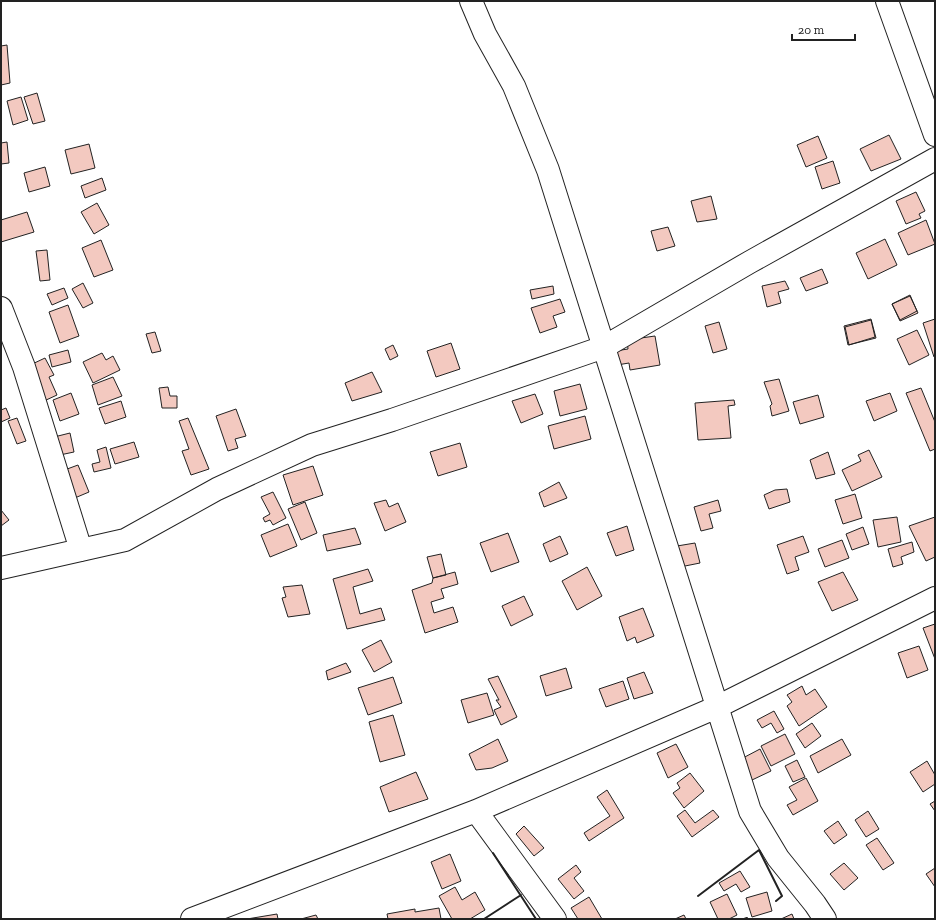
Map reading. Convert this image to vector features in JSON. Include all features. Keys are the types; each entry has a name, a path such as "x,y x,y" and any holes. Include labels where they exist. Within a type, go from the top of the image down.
{"street":[{"path":"471,1 485,34 514,86 548,170 750,811 778,858 815,904 825,919"},
{"path":"886,1 935,135"},
{"path":"1,568 125,540 217,489 312,445 392,420 604,347 750,262 935,159"},
{"path":"1,308 24,367 81,550"},
{"path":"192,919 476,811 717,707 935,598"},
{"path":"476,811 555,919"}],"building":[{"path":"7,45 10,83 1,85 1,46"},
{"path":"37,93 45,121 33,124 24,97"},
{"path":"21,97 28,120 13,125 7,101"},
{"path":"889,135 901,159 871,171 860,149"},
{"path":"818,136 827,158 806,167 797,145"},
{"path":"7,142 9,163 1,164 1,143"},
{"path":"89,144 95,168 71,174 65,150"},
{"path":"833,161 840,183 822,189 815,167"},
{"path":"45,167 50,186 29,192 24,173"},
{"path":"102,178 106,190 85,198 81,186"},
{"path":"916,192 925,211 919,214 921,218 906,224 896,201"},
{"path":"711,196 717,219 697,222 691,201"},
{"path":"97,203 109,225 94,234 81,212"},
{"path":"27,212 34,232 1,242 1,220"},
{"path":"926,220 935,244 908,255 898,233"},
{"path":"668,227 675,246 657,251 651,231"},
{"path":"885,239 897,265 868,279 856,253"},
{"path":"101,240 113,270 94,277 82,248"},
{"path":"47,250 50,280 40,281 36,251"},
{"path":"822,269 828,283 806,291 800,278"},
{"path":"785,281 789,289 778,292 781,303 767,307 762,286"},
{"path":"83,283 93,303 83,308 72,289"},
{"path":"553,286 554,294 532,299 530,290"},
{"path":"64,288 68,298 52,305 47,294"},
{"path":"910,295 917,311 900,320 892,304"},
{"path":"910,296 918,313 900,321 892,304"},
{"path":"560,299 565,312 553,316 557,327 540,333 531,308"},
{"path":"68,305 79,336 60,343 49,312"},
{"path":"871,319 876,338 848,345 844,326"},
{"path":"935,319 935,357 934,357 923,323"},
{"path":"871,320 875,337 849,345 845,327"},
{"path":"719,322 727,349 713,353 705,326"},
{"path":"917,330 929,355 909,365 897,339"},
{"path":"155,332 161,351 152,353 146,334"},
{"path":"655,336 660,365 630,370 629,363 617,365 615,351 628,349 627,340"},
{"path":"451,343 460,369 436,377 427,351"},
{"path":"393,345 398,356 390,360 385,349"},
{"path":"68,350 71,362 52,367 49,355"},
{"path":"102,353 106,360 113,356 120,370 93,383 83,362"},
{"path":"45,358 54,375 49,377 57,395 44,401 28,366"},
{"path":"372,372 382,392 352,401 345,383"},
{"path":"113,377 122,396 98,405 92,385"},
{"path":"779,379 789,411 772,416 770,406 772,404 764,382"},
{"path":"580,384 587,409 560,416 554,391"},
{"path":"168,387 170,396 177,396 177,408 162,408 159,388"},
{"path":"921,388 935,422 935,449 930,451 906,393"},
{"path":"71,393 79,414 60,421 53,400"},
{"path":"890,393 897,411 874,421 866,401"},
{"path":"535,394 543,414 521,423 512,401"},
{"path":"818,395 824,417 800,424 793,402"},
{"path":"734,400 735,405 728,406 731,438 698,440 695,403"},
{"path":"121,401 126,417 105,424 99,408"},
{"path":"6,408 10,418 1,422 1,410"},
{"path":"236,409 246,436 235,439 238,448 228,451 216,416"},
{"path":"585,416 591,439 554,449 548,426"},
{"path":"17,418 26,441 17,444 8,421"},
{"path":"188,418 209,469 191,475 182,451 189,449 179,421"},
{"path":"70,433 74,452 55,456 50,438"},
{"path":"134,442 139,457 115,464 110,449"},
{"path":"460,443 467,467 438,476 430,452"},
{"path":"106,447 111,468 94,472 92,464 100,462 97,450"},
{"path":"869,450 882,477 852,491 842,470 861,461 858,455"},
{"path":"828,452 835,474 816,479 810,460"},
{"path":"78,465 89,492 70,500 59,472"},
{"path":"313,466 323,495 293,505 283,475"},
{"path":"559,482 567,498 544,507 539,493"},
{"path":"787,489 790,502 769,509 764,495 775,490"},
{"path":"273,492 286,518 273,525 270,520 265,522 263,518 270,514 261,497"},
{"path":"855,494 862,518 843,524 835,500"},
{"path":"386,500 389,507 398,503 406,522 385,531 374,503"},
{"path":"718,500 721,511 709,514 713,528 701,531 694,507"},
{"path":"305,502 317,533 301,540 288,509"},
{"path":"1,510 9,520 1,526"},
{"path":"897,517 901,542 878,547 873,520"},
{"path":"935,517 935,557 926,561 909,526"},
{"path":"288,524 297,546 270,557 261,535"},
{"path":"627,526 634,550 616,556 607,533"},
{"path":"863,527 869,544 852,550 846,534"},
{"path":"355,528 361,544 327,551 323,535"},
{"path":"508,533 519,562 491,572 480,543"},
{"path":"560,536 568,554 550,562 543,544"},
{"path":"803,536 809,552 795,557 799,570 787,574 777,545"},
{"path":"842,540 849,558 825,567 818,549"},
{"path":"912,542 914,552 901,557 903,564 893,567 888,549"},
{"path":"695,543 700,563 680,567 677,546"},
{"path":"441,554 446,575 433,578 427,557"},
{"path":"587,567 602,596 577,610 562,581"},
{"path":"368,569 373,581 353,587 360,614 381,608 385,620 347,629 333,579"},
{"path":"455,572 458,584 441,589 444,598 431,602 434,613 453,607 458,622 425,633 412,590 432,583 433,578"},
{"path":"843,572 858,600 832,611 818,582"},
{"path":"302,585 310,614 288,617 282,598 286,597 283,587"},
{"path":"524,596 533,615 511,626 502,606"},
{"path":"643,608 654,636 637,643 635,637 627,641 619,617"},
{"path":"935,624 935,659 923,628"},
{"path":"381,640 392,662 374,672 362,650"},
{"path":"919,646 928,670 907,678 898,653"},
{"path":"346,663 351,672 328,680 326,671"},
{"path":"566,668 572,688 546,696 540,676"},
{"path":"644,672 653,693 634,699 627,678"},
{"path":"498,676 517,717 501,725 494,710 501,707 496,700 499,700 488,679"},
{"path":"393,677 402,703 368,715 358,688"},
{"path":"623,681 629,699 606,707 599,689"},
{"path":"802,686 806,695 815,689 827,707 799,726 787,706 792,702 787,695"},
{"path":"487,693 494,715 468,723 461,700"},
{"path":"774,711 784,729 777,733 771,723 762,728 757,720"},
{"path":"393,715 405,755 380,762 369,722"},
{"path":"812,723 821,736 805,748 796,734"},
{"path":"785,734 795,754 771,766 761,746"},
{"path":"498,739 508,761 492,768 476,770 469,754"},
{"path":"842,739 851,755 818,773 810,756"},
{"path":"676,744 688,767 668,778 657,753"},
{"path":"760,749 771,771 752,780 741,759"},
{"path":"797,760 805,777 793,782 785,766"},
{"path":"927,761 935,775 935,784 923,792 910,772"},
{"path":"416,772 428,799 389,812 380,787"},
{"path":"690,773 704,791 684,808 673,793 680,788 677,783"},
{"path":"806,778 818,801 793,815 787,805 797,800 789,787"},
{"path":"607,790 624,818 589,841 584,833 610,816 597,797"},
{"path":"935,801 935,811 930,804"},
{"path":"685,810 695,823 713,810 719,817 692,837 677,816"},
{"path":"868,811 879,829 866,837 855,820"},
{"path":"838,821 847,835 834,844 824,831"},
{"path":"524,826 544,848 534,856 516,834"},
{"path":"877,838 894,863 883,870 866,845"},
{"path":"450,854 461,881 442,889 431,862"},
{"path":"844,863 858,878 844,890 830,874"},
{"path":"576,865 581,872 574,878 584,891 574,899 558,879"},
{"path":"935,868 935,887 926,874"},
{"path":"740,871 750,887 741,892 736,884 724,891 719,883"},
{"path":"455,887 462,900 475,892 485,910 470,919 452,919 439,896"},
{"path":"767,892 772,911 752,917 746,898"},
{"path":"727,894 737,915 729,919 718,919 710,902"},
{"path":"589,897 602,919 578,919 571,908"},
{"path":"439,908 441,919 388,919 387,914 415,909 415,912"},
{"path":"277,914 278,919 247,919"},
{"path":"792,914 794,919 781,919"},
{"path":"316,915 318,919 301,919"},
{"path":"684,915 686,919 675,919"}],"wall":[{"path":"698,896 759,850 782,896 776,901"},
{"path":"493,853 536,919"},
{"path":"484,919 521,895"}]}
